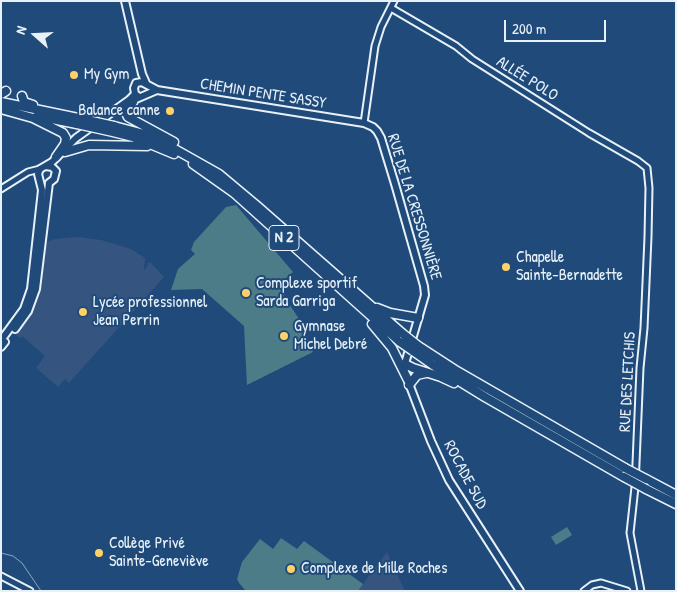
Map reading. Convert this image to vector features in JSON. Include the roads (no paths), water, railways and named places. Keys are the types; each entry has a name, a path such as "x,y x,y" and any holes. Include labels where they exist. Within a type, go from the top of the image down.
{"highway":[{"path":"22,96 23,100 28,104 63,115"},
{"path":"136,98 125,111 128,117 222,172 256,205"},
{"name":"N 2","path":"1,102 63,115 78,121"},
{"path":"1,108 34,118 63,133 66,138 66,144 56,157"},
{"name":"N 2","path":"1,108 78,121 155,139 191,157 219,174 256,205 367,303 402,338"},
{"name":"N 2","path":"113,129 188,161 234,193 335,284 415,348 433,365 531,424 676,504"},
{"path":"65,152 89,145 138,144 159,147"},
{"path":"335,284 385,338 392,348 408,383 417,375 426,373"},
{"path":"367,303 390,313 409,317 419,315"},
{"name":"N 2","path":"415,348 625,468 676,495"},
{"path":"405,364 451,382 531,424"}],"main road":[{"path":"2,341 24,309 31,289 42,190 41,173 76,138 129,100 144,97 146,86 125,1"},
{"path":"136,98 134,86 146,86"},
{"name":"CHEMIN PENTE SASSY","path":"146,86 157,90 364,123"},
{"path":"41,173 53,168 65,152 136,98"},
{"name":"RUE DE LA CRESSONNIÈRE","path":"364,123 373,127 381,138 424,286 425,295 405,364"},
{"path":"41,173 43,182 49,183 56,176 53,168"},
{"path":"2,341 28,311 36,289 49,183"},
{"name":"ROCADE SUD","path":"405,364 408,383 449,480 520,591"}],"street":[{"path":"364,123 375,46 394,1"},
{"name":"ALLÉE POLO","path":"391,8 456,46 472,59 589,133 638,161 647,168 648,173"},
{"path":"1,189 32,170 41,173"},
{"name":"RUE DES LETCHIS","path":"642,591 630,533 635,486 645,298 649,208 648,173"},
{"path":"1,576 30,591"},
{"path":"584,591 592,585 601,583 627,591"}],"waterway":[{"path":"1,553 13,556 22,563 41,591"}],"place":[{"name":"My Gym","path":"74,75"},
{"name":"Balance canne","path":"170,111"},
{"name":"Chapelle Sainte-Bernadette","path":"506,267"},
{"name":"Complexe sportif Sarda Garriga","path":"246,293"},
{"name":"Lycée professionnel Jean Perrin","path":"83,312"},
{"name":"Gymnase Michel Debré","path":"284,336"},
{"name":"Collège Privé Sainte-Geneviève","path":"99,553"},
{"name":"Complexe de Mille Roches","path":"291,569"}]}
